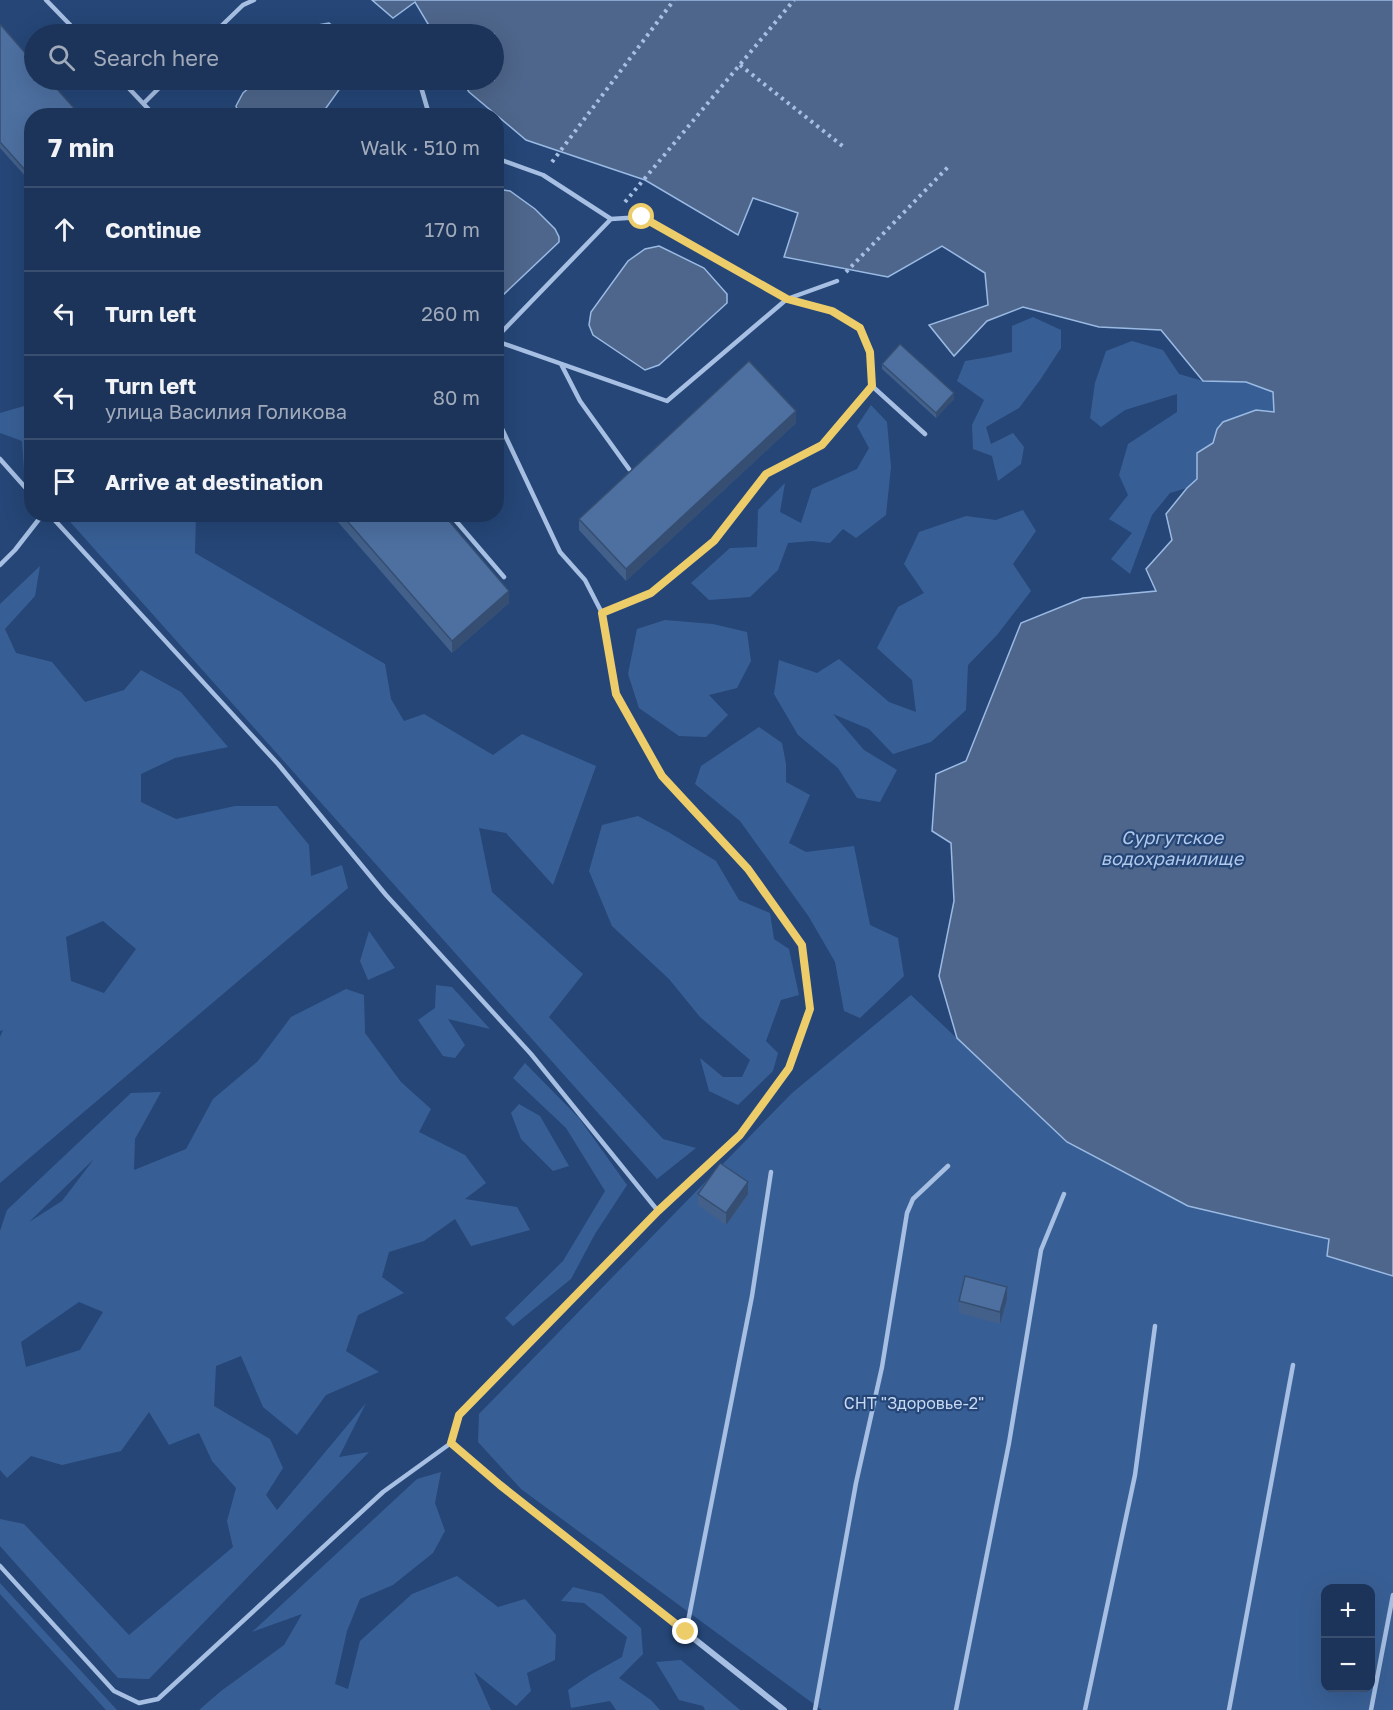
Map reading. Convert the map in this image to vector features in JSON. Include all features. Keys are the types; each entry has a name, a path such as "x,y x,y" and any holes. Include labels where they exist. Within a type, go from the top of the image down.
{"street":[{"path":"451,1443 500,1485 784,1710"}],"lane":[{"path":"46,0 69,24"},
{"path":"223,24 243,5 254,0"},
{"path":"132,90 148,108"},
{"path":"144,103 158,90"},
{"path":"422,90 428,108"},
{"path":"504,161 543,175 611,219 642,217 787,299 832,311 860,328 870,352 872,386 822,445 766,474 714,541 651,593 602,613"},
{"path":"504,332 611,219"},
{"path":"504,343 667,401 787,299 837,281"},
{"path":"561,364 580,402 629,469"},
{"path":"872,386 925,434"},
{"path":"0,1566 114,1691 139,1703 158,1700 383,1492 451,1443 459,1415 658,1211 740,1135 789,1068 810,1009 802,945 748,869 662,776 616,694 602,613 585,580 560,552 504,433"},
{"path":"0,459 24,486"},
{"path":"0,565 37,522"},
{"path":"56,522 278,764 386,895 531,1054 658,1211"},
{"path":"457,522 504,577"},
{"path":"815,1710 856,1483 882,1367 907,1213 913,1199 948,1166"},
{"path":"686,1632 752,1296 771,1172"},
{"path":"956,1710 1009,1443 1041,1250 1064,1194"},
{"path":"1085,1710 1135,1475 1155,1326"},
{"path":"1229,1710 1293,1365"},
{"path":"1371,1710 1393,1595"}],"path":[{"path":"543,175 675,0"},
{"path":"611,219 794,0"},
{"path":"740,65 845,148"},
{"path":"837,281 948,167"}],"green space":[{"path":"1033,317 1061,330 1061,348 1019,408 986,427 991,444 1013,433 1024,447 1021,464 998,481 992,456 973,449 972,425 984,400 957,381 965,361 1012,352 1012,326"},
{"path":"1132,341 1163,350 1179,374 1203,381 1246,382 1273,392 1274,412 1217,429 1213,443 1197,453 1197,479 1187,488 1170,493 1152,515 1130,574 1111,559 1132,533 1109,519 1128,495 1119,475 1128,444 1177,412 1177,394 1125,410 1101,427 1090,418 1095,383 1106,351"},
{"path":"871,405 887,422 891,467 886,515 856,538 843,529 830,543 812,541 788,543 778,570 750,597 709,600 691,583 730,548 757,547 758,510 785,483 780,512 801,523 812,489 857,469 869,448 857,426"},
{"path":"24,406 24,470 22,441 0,433 0,413"},
{"path":"1023,510 1036,531 1013,564 1031,591 997,635 968,665 966,710 931,742 893,754 869,729 833,714 864,750 897,770 880,802 857,798 838,768 798,735 774,694 779,660 817,673 839,659 889,702 916,712 912,680 877,648 898,607 924,593 904,564 919,532 966,516 996,520"},
{"path":"70,522 196,522 195,553 385,664 391,699 404,721 424,714 493,755 522,734 596,766 553,885 506,833 479,828 492,892 583,974 549,1017 663,1139 696,1148 657,1179"},
{"path":"40,566 35,596 5,629 16,653 52,662 85,702 124,690 141,670 181,692 228,747 175,758 141,774 141,802 176,819 235,806 277,806 309,845 311,876 342,865 348,888 0,1183 0,1037 3,1030 0,1031 0,604","holes":["103,921 136,949 104,993 71,981 66,937"]},
{"path":"665,620 713,624 747,632 751,661 737,688 709,695 728,715 706,737 679,736 639,708 628,674 637,629"},
{"path":"759,727 782,743 786,764 786,782 810,795 789,843 806,852 854,846 870,925 898,938 904,976 860,1018 844,1011 835,962 809,917 740,821 695,784 701,766"},
{"path":"638,816 716,861 739,900 770,913 774,939 789,949 799,995 781,1000 766,1041 778,1053 773,1071 738,1105 709,1091 700,1058 723,1077 742,1077 750,1060 700,1017 669,979 612,926 589,871 602,825"},
{"path":"369,931 395,968 368,980 360,961"},
{"path":"436,985 452,987 490,1029 448,1019 465,1045 455,1058 443,1056 418,1020 435,1008"},
{"path":"346,989 364,995 365,1033 401,1082 431,1109 419,1132 465,1155 486,1183 465,1199 517,1207 530,1230 471,1246 455,1219 424,1241 389,1252 382,1277 404,1293 358,1315 346,1351 379,1372 326,1395 297,1435 263,1407 241,1356 216,1366 214,1406 270,1439 283,1468 266,1495 277,1510 366,1403 339,1457 369,1452 149,1679 118,1678 0,1546 0,1519 24,1524 129,1635 233,1547 227,1521 236,1488 212,1461 199,1433 169,1445 149,1412 121,1451 62,1465 31,1456 7,1478 0,1470 0,1231 7,1210 131,1093 161,1092 135,1139 134,1170 186,1149 213,1099 258,1061 291,1017","holes":["94,1159 62,1201 29,1222","79,1302 103,1312 80,1350 26,1367 21,1342"]},
{"name":"СНТ \"Здоровье-2\"","path":"911,995 1067,1142 1188,1206 1330,1239 1327,1256 1393,1276 1393,1710 822,1710 521,1489 478,1442 479,1414 792,1093"},
{"path":"525,1063 579,1118 627,1185 595,1234 571,1279 513,1326 505,1318 563,1261 605,1191 566,1128 513,1078"},
{"path":"519,1104 540,1116 569,1166 553,1171 521,1139 511,1113"},
{"path":"441,1472 435,1503 445,1531 433,1553 393,1585 360,1599 347,1631 335,1684 348,1689 360,1641 412,1594 457,1576 498,1607 525,1599 556,1635 555,1660 527,1673 531,1691 516,1706 474,1672 491,1710 199,1710 284,1645 302,1614 252,1632 417,1479"},
{"path":"0,1583 117,1710 106,1710 0,1594"},
{"path":"573,1587 602,1594 641,1628 643,1654 619,1678 651,1700 660,1710 616,1710 610,1701 571,1708 568,1690 622,1657 627,1637 584,1603 561,1601"},
{"path":"681,1660 740,1710 705,1710 703,1706 679,1700 656,1662"}],"water":[{"name":"Сургутское водохранилище","path":"372,0 1393,0 1393,1276 1327,1256 1329,1239 1188,1206 1067,1142 957,1038 939,976 954,901 951,843 932,831 936,774 966,761 1021,623 1083,598 1156,591 1146,569 1172,540 1166,514 1197,479 1197,453 1213,443 1217,429 1223,422 1256,410 1274,412 1273,392 1246,382 1203,381 1161,330 1099,327 1023,307 987,321 954,356 929,325 988,305 985,273 942,246 888,277 784,257 798,213 753,198 738,235 645,180 526,140 504,121 504,108 488,108 468,90 504,90 504,24 428,24 415,2 393,18"},
{"path":"246,90 339,90 326,108 237,108"},
{"path":"504,190 510,191 535,209 555,229 559,242 504,294"},
{"path":"659,246 704,268 727,294 727,303 659,365 645,370 593,335 589,325 591,312 628,261 645,249"}],"building":[{"path":"0,24 24,52 24,90 58,90 74,108 24,108 24,169 0,142"},
{"path":"900,344 954,393 936,413 882,364"},
{"path":"749,361 796,411 626,569 579,519"},
{"path":"348,522 450,522 509,591 452,641"},
{"path":"720,1163 748,1182 726,1213 698,1194"},
{"path":"965,1276 1007,1287 1000,1312 959,1301"}],"route":[{"path":"642,217 787,299 832,311 860,328 870,352 872,386 822,445 766,474 714,541 651,593 602,613 616,694 662,776 748,869 802,945 810,1009 789,1068 740,1135 658,1211 459,1415 451,1443 500,1485 686,1632"}]}
